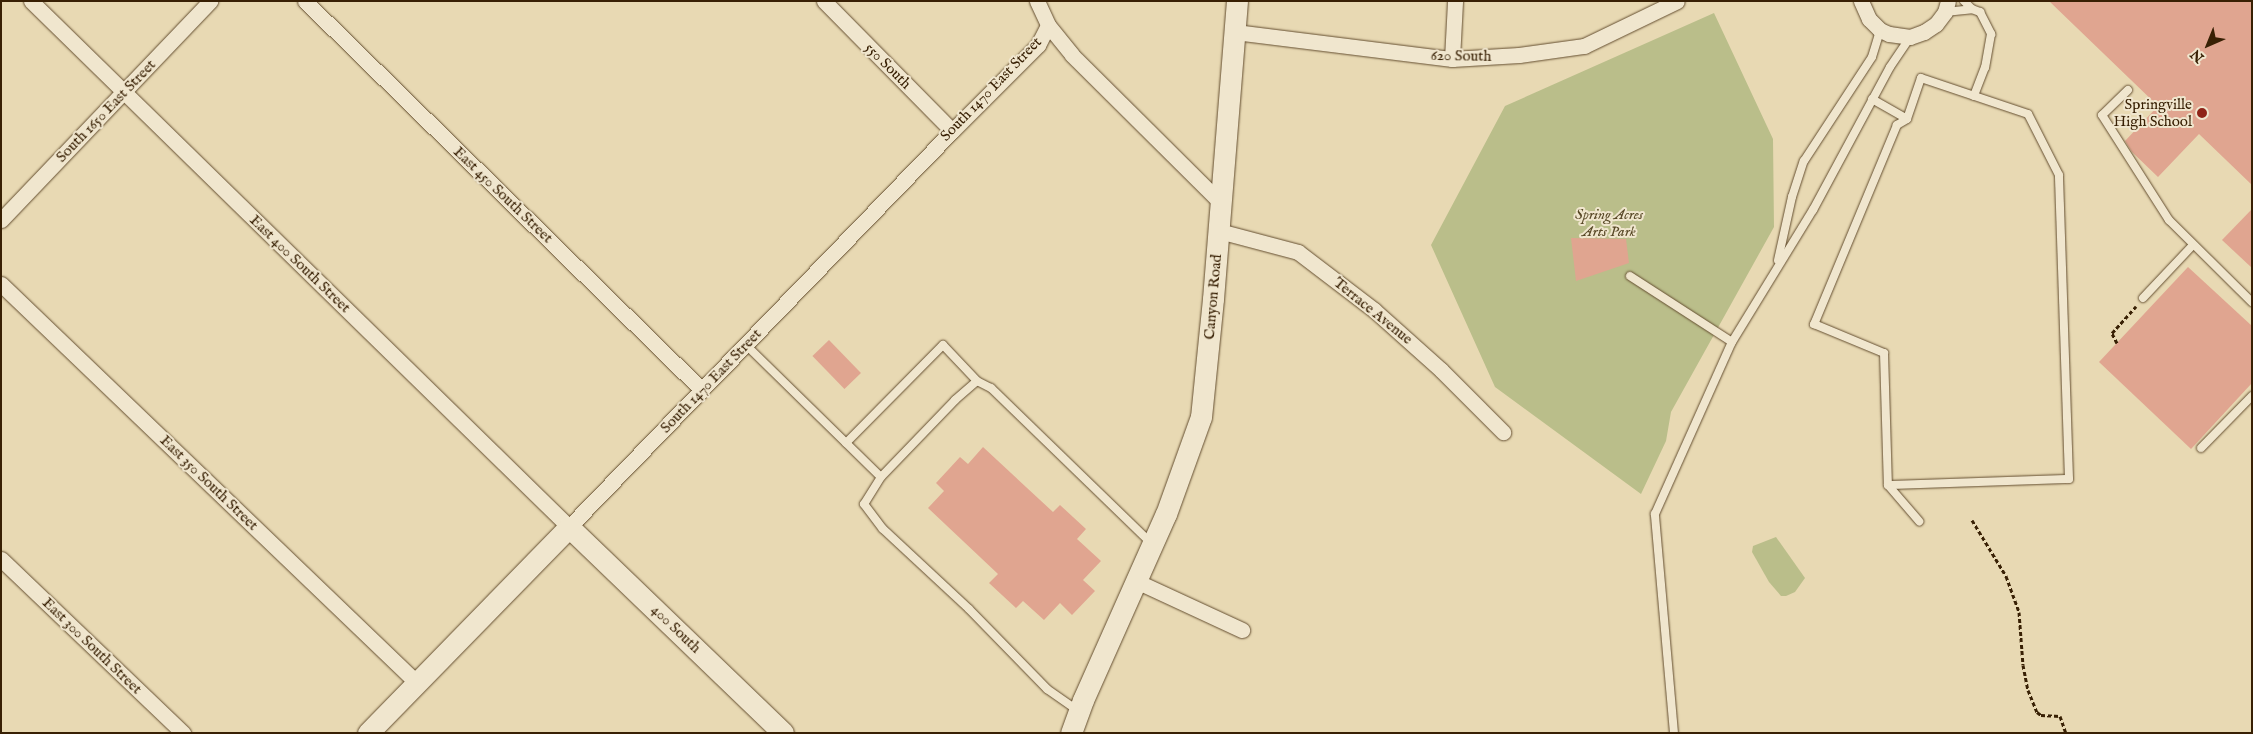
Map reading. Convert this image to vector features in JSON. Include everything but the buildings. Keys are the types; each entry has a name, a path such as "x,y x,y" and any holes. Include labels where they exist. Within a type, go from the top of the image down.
{"main road":[{"name":"Canyon Road","path":"1071,733 1166,514 1201,417 1219,231 1237,1"},
{"name":"South 1470 East Street","path":"368,733 569,526"},
{"name":"400 South","path":"569,526 783,733"}],"street":[{"name":"East 400 South Street","path":"31,1 569,526"},
{"name":"South 1650 East Street","path":"1,220 210,1"},
{"name":"East 450 South Street","path":"305,1 702,390"},
{"name":"550 South","path":"824,1 952,131"},
{"path":"1037,1 1048,25 1072,56 1221,203"},
{"path":"1452,58 1455,1"},
{"name":"620 South","path":"1235,32 1452,58 1519,55 1584,46 1677,1"},
{"path":"1859,3 1869,19 1880,30 1889,34 1910,37 1930,28 1946,7"},
{"name":"South 1470 East Street","path":"569,526 745,344 775,316 952,131 1038,45 1048,25"},
{"name":"Terrace Avenue","path":"1219,231 1298,252 1374,310 1447,375 1503,432"},
{"name":"East 350 South Street","path":"1,284 416,682"},
{"name":"East 300 South Street","path":"1,559 183,733"},
{"path":"1136,581 1242,630"}],"lane":[{"path":"1964,1 1972,9"},
{"path":"1946,7 1972,9 1980,12 1991,34 1985,67 1974,96"},
{"path":"1777,266 1792,197 1804,161 1872,57 1880,30"},
{"path":"1674,733 1655,514 1732,342 1813,210 1891,65 1910,37"},
{"path":"1888,485 2069,480 2059,175 2028,114 1921,78 1907,119 1897,125 1814,324 1884,353 1888,485 1919,521"},
{"path":"2128,90 2102,115 2168,220 2252,302"},
{"path":"1872,99 1907,119"},
{"path":"2143,298 2193,245"},
{"path":"1630,276 1732,342"},
{"path":"745,344 881,477"},
{"path":"846,443 943,345 977,381 991,388 1152,544"},
{"path":"977,381 955,400 881,477 864,504 883,528 969,609 1047,689 1079,711"},
{"path":"2201,448 2252,396"}],"path":[{"path":"2117,343 2112,334 2143,298"},
{"path":"1972,520 2006,576 2019,612 2023,665 2028,690 2036,712 2041,715 2060,716 2066,733"}],"green space":[{"name":"Spring Acres Arts Park","path":"1714,13 1773,139 1774,227 1671,412 1666,441 1641,494 1495,387 1431,245 1505,106"},
{"path":"1776,537 1805,578 1795,592 1786,596 1781,596 1769,582 1752,552 1753,546"}],"place":[{"name":"Springville High School","path":"2202,113"}]}
